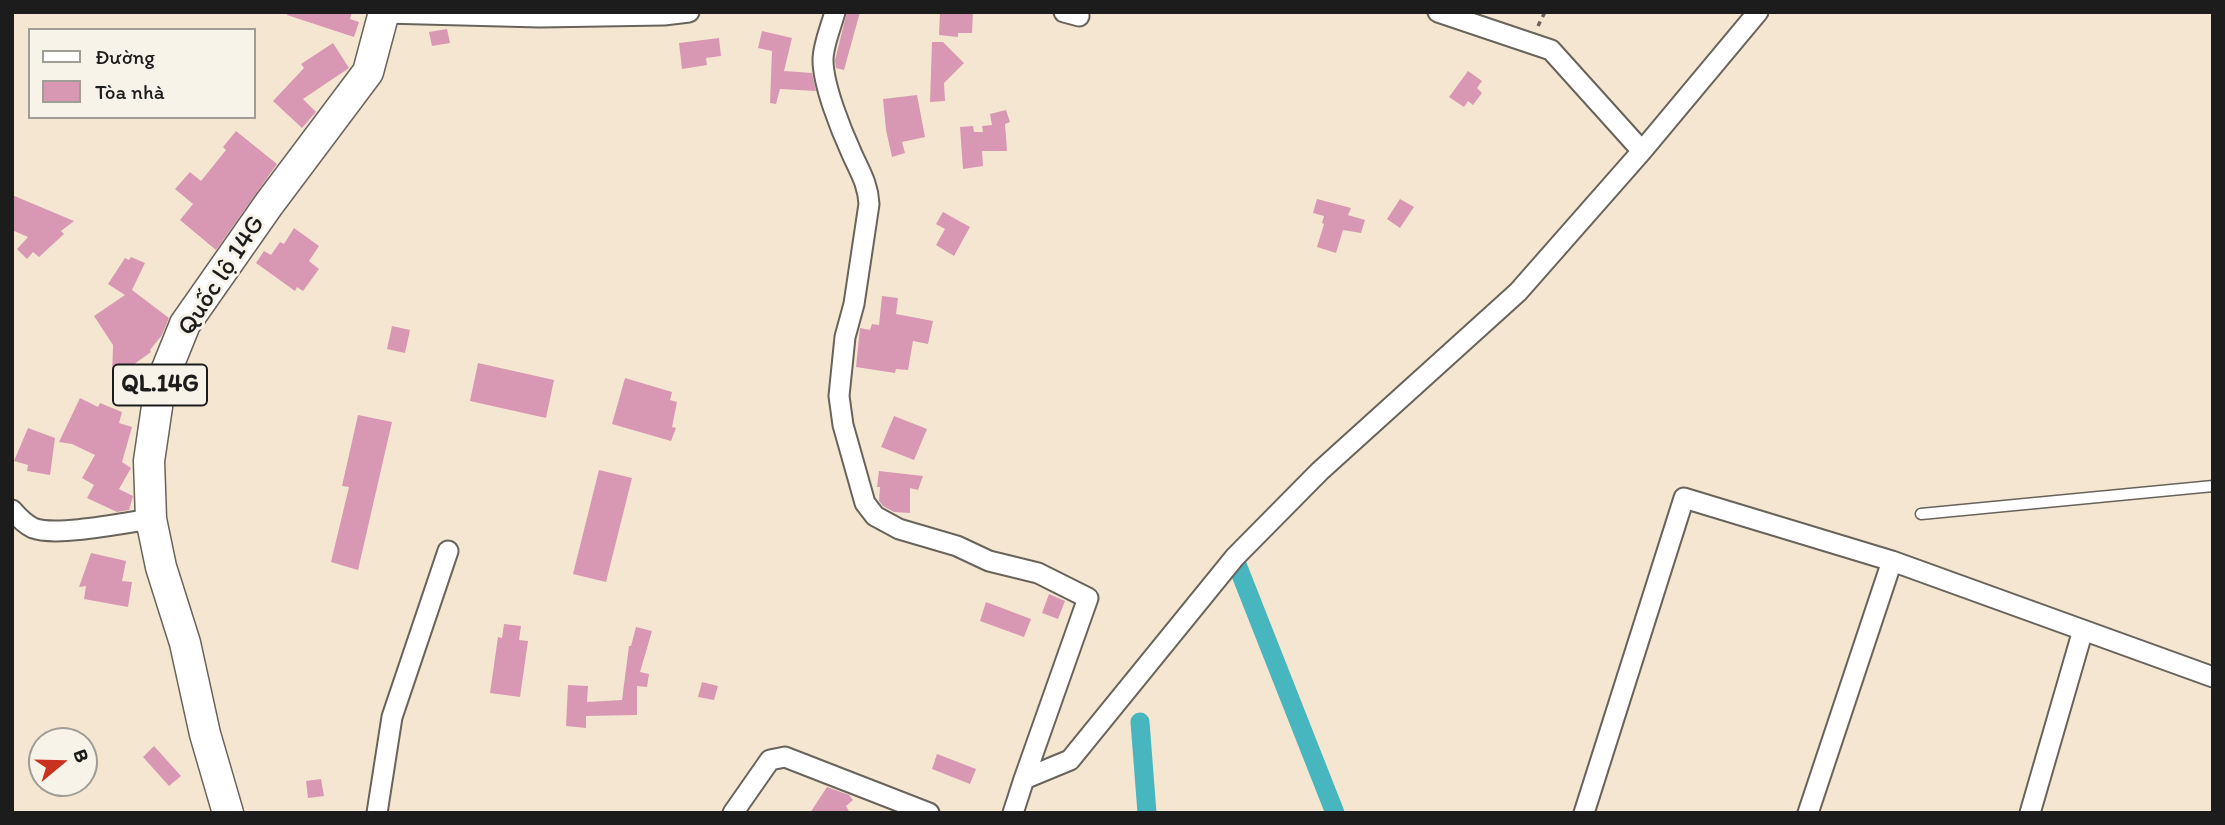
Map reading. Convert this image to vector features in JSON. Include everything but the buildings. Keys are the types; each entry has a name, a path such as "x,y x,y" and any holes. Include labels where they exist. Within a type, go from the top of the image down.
{"main road":[{"name":"Quốc lộ 14G","path":"228,813 205,734 185,643 161,567 151,519 149,461 155,410 160,386 185,324 368,72 384,13"}],"street":[{"path":"384,13 540,17 664,15 689,12"},
{"path":"835,12 824,54 824,67 831,98 868,188 869,204 854,303 845,337 839,396 843,425 865,503 875,516 899,529 957,546 989,561 1038,573 1088,598 1013,813"},
{"path":"1438,12 1551,50 1642,151"},
{"path":"1024,779 1070,760 1236,557 1320,471 1518,292 1642,151 1758,12"},
{"path":"1584,813 1684,498 1892,561 2213,677"},
{"path":"12,510 30,527 43,531 151,519"},
{"path":"12,536 30,527"},
{"path":"377,813 392,717 448,551"},
{"path":"1808,813 1892,561"},
{"path":"2030,813 2083,630"},
{"path":"733,813 770,760 785,757 929,813"}],"lane":[{"path":"1921,514 2213,486"}],"waterway":[{"path":"1236,562 1335,813"},
{"path":"1140,722 1147,813"}]}
